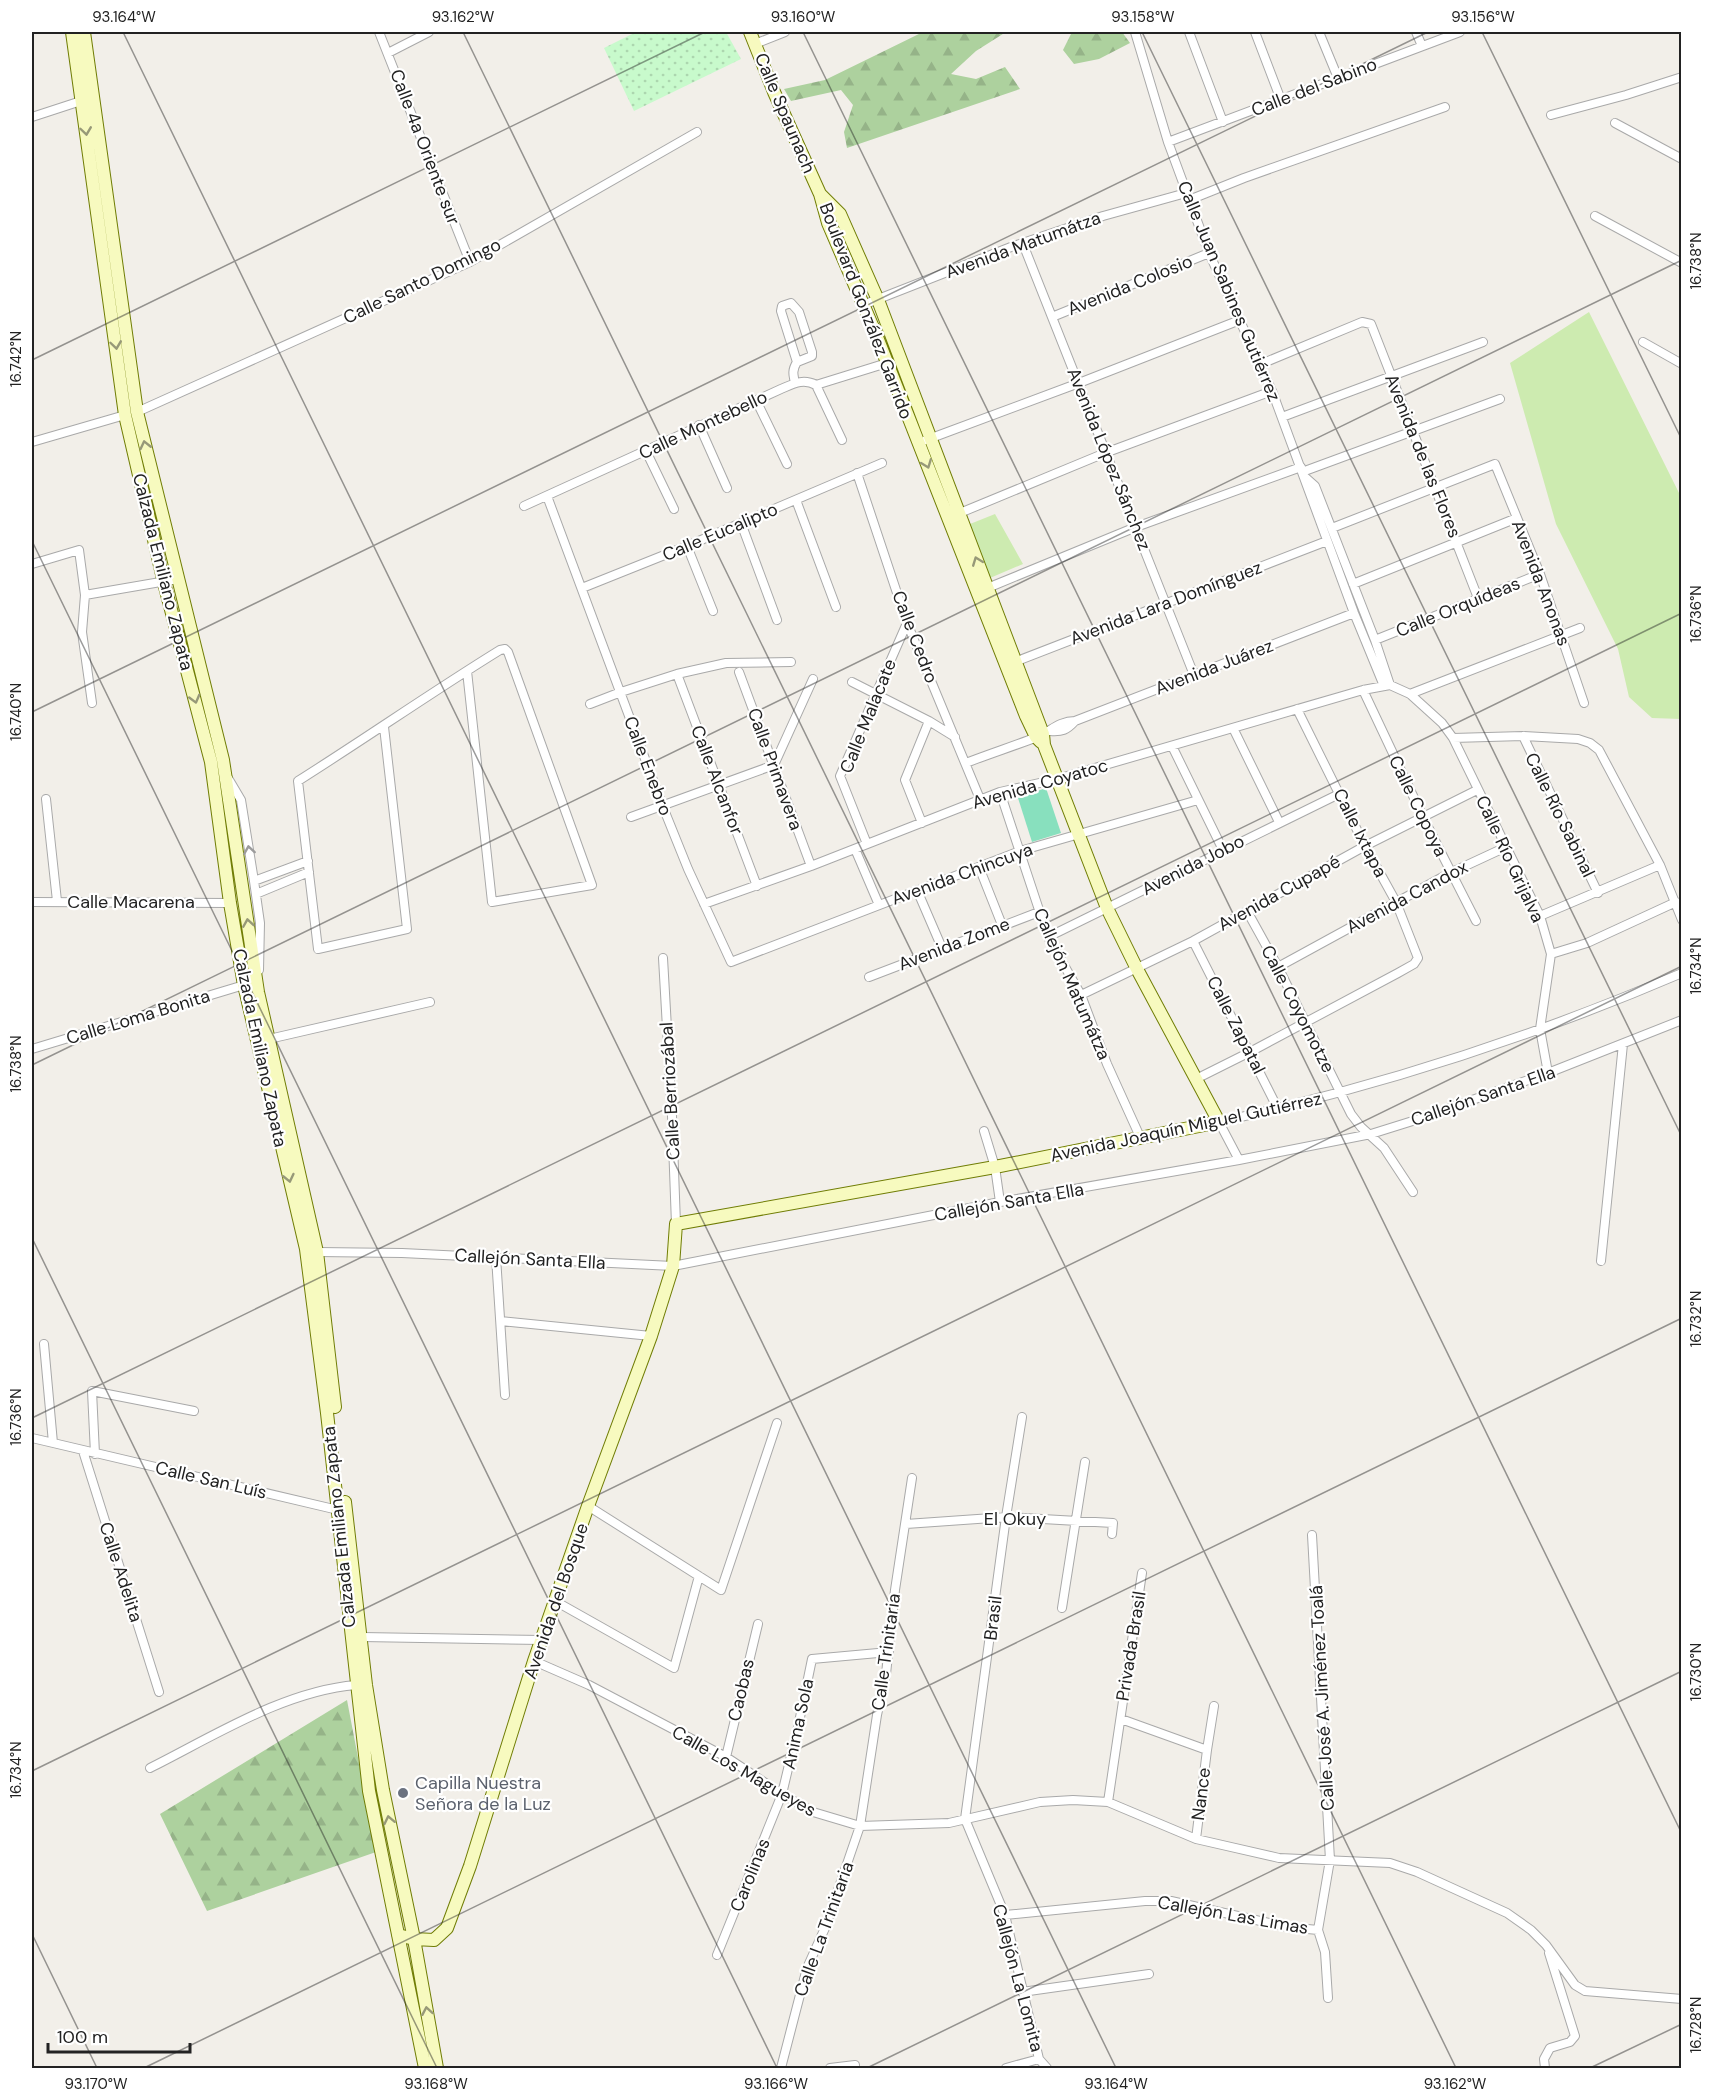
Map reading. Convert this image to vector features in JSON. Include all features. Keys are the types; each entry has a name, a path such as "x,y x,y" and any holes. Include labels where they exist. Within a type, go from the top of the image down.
{"main road":[{"name":"Calzada Emiliano Zapata","path":"72,32 81,101 118,316"},
{"name":"Calzada Emiliano Zapata","path":"84,32 131,414 164,583 212,762 230,903 244,985 317,1293 345,1533 356,1685 369,1791 426,2068"},
{"name":"Calle Spaunach","path":"750,32 820,194"},
{"name":"Boulevard González Garrido","path":"820,194 840,214 878,300 924,440 1010,664 1043,737 1107,908 1219,1122"},
{"name":"Boulevard González Garrido","path":"820,194 828,223 887,363 924,440"},
{"name":"Calzada Emiliano Zapata","path":"131,414 178,579 225,774 258,992 317,1252 317,1293 338,1510 345,1533 362,1637 366,1685 383,1790 414,1939 437,2068"},
{"name":"Avenida Joaquín Miguel Gutiérrez","path":"676,1224 995,1167 1219,1122"},
{"name":"Avenida del Bosque","path":"398,1935 434,1940 447,1928 470,1866 534,1661 651,1336 673,1266 676,1224"}],"street":[{"name":"Calle 4a Oriente sur","path":"379,32 470,262"},
{"path":"388,53 429,32"},
{"path":"755,44 785,32"},
{"path":"1189,32 1223,122"},
{"path":"1255,32 1281,100"},
{"path":"1319,32 1338,78"},
{"path":"1416,32 1422,46"},
{"name":"Calle del Sabino","path":"1168,142 1460,32"},
{"name":"Calle Juan Sabines Gutiérrez","path":"1135,33 1168,142 1209,253 1261,364 1354,613 1387,685"},
{"path":"1551,115 1682,77"},
{"path":"32,117 81,101"},
{"name":"Avenida Matumátza","path":"863,305 968,263 1103,216 1188,196 1445,107"},
{"path":"1616,123 1682,159"},
{"name":"Calle Santo Domingo","path":"32,442 131,414 470,262 697,132"},
{"path":"1595,216 1682,263"},
{"name":"Avenida López Sánchez","path":"1023,244 1194,675"},
{"name":"Avenida Colosio","path":"1052,317 1209,253"},
{"path":"795,383 793,367 797,362 812,356 796,306 791,303 782,306 782,316 797,362"},
{"path":"924,440 1240,320"},
{"name":"Avenida de las Flores","path":"1261,364 1362,322 1371,324 1478,598"},
{"path":"1282,417 1483,342"},
{"path":"1643,342 1682,364"},
{"name":"Calle Montebello","path":"524,506 795,383 810,382 816,385 887,363"},
{"path":"816,385 842,440"},
{"path":"953,516 1105,453 1272,391"},
{"path":"982,590 1136,527 1303,472 1500,399"},
{"path":"756,400 787,464"},
{"path":"699,425 727,488"},
{"path":"646,451 674,509"},
{"name":"Calle Eucalipto","path":"582,588 741,524 882,463"},
{"name":"Avenida Anonas","path":"1436,487 1495,464 1540,574 1584,703"},
{"name":"Calle Juan Sabines Gutiérrez","path":"1303,472 1315,486 1332,528 1375,640 1387,685"},
{"name":"Calle Cedro","path":"857,473 907,623 980,799"},
{"path":"1332,528 1436,487"},
{"name":"Calle Enebro","path":"547,496 663,807 704,904 732,962"},
{"path":"796,501 836,607"},
{"path":"1353,584 1517,518"},
{"path":"741,524 777,620"},
{"name":"Avenida Lara Domínguez","path":"1010,664 1327,541"},
{"path":"687,546 713,611"},
{"path":"32,564 79,550 85,595 82,632 92,703"},
{"name":"Calle Orquídeas","path":"1375,640 1540,574"},
{"path":"85,595 178,579"},
{"name":"Avenida Juárez","path":"966,763 1060,732 1075,721 1354,613"},
{"name":"Calle Malacate","path":"867,844 840,776 907,623"},
{"path":"1387,685 1410,694 1580,628"},
{"path":"384,727 407,929 318,949 298,781 384,727 467,670 500,650 505,649 508,652 592,885 492,902 467,670"},
{"path":"590,704 677,674 726,663 791,662"},
{"name":"Calle Primavera","path":"739,672 811,866"},
{"name":"Calle Alcanfor","path":"677,674 757,886"},
{"path":"631,817 774,765 813,679"},
{"path":"852,682 956,737"},
{"name":"Avenida Coyatoc","path":"704,904 811,866 1000,792 1057,779 1387,685"},
{"name":"Calle Copoya","path":"1363,690 1450,873 1476,921"},
{"name":"Calle Río Grijalva","path":"1410,694 1442,723 1453,738 1540,916 1551,954 1540,1029 1548,1073"},
{"name":"Calle Ixtapa","path":"1298,709 1365,846 1396,902 1418,958 1414,964 1306,1023"},
{"path":"922,823 905,780 929,721"},
{"path":"1233,728 1279,822"},
{"path":"1453,738 1522,736 1578,739 1590,743 1599,750 1660,865 1682,920"},
{"name":"Calle Río Sabinal","path":"1522,736 1598,893"},
{"path":"1172,746 1223,850"},
{"path":"225,774 241,800 256,894 260,923 258,992"},
{"name":"Avenida Cupapé","path":"1081,996 1193,940 1365,846 1478,790"},
{"name":"Callejón Matumátza","path":"1000,792 1048,937 1081,996 1107,1064 1141,1139"},
{"name":"Avenida Jobo","path":"1048,937 1339,794"},
{"path":"46,799 57,901"},
{"name":"Avenida Chincuya","path":"732,962 1020,852 1198,800"},
{"name":"Avenida Candox","path":"1278,967 1450,873 1506,848"},
{"path":"855,849 879,905"},
{"path":"254,881 308,861"},
{"path":"1540,916 1660,865"},
{"path":"979,867 1002,925"},
{"path":"256,894 309,872"},
{"path":"917,890 942,948"},
{"name":"Calle Macarena","path":"32,902 230,903"},
{"path":"1551,954 1587,943 1676,902"},
{"name":"Calle Coyomotze","path":"1247,911 1278,967 1351,1114 1361,1127 1384,1148 1413,1192"},
{"name":"Avenida Zome","path":"869,977 1039,912"},
{"name":"Calle Zapatal","path":"1193,940 1278,1109"},
{"name":"Calle Berriozábal","path":"663,958 676,1224"},
{"name":"Avenida Joaquín Miguel Gutiérrez","path":"1219,1122 1342,1093 1540,1029 1622,999 1682,973"},
{"name":"Calle Loma Bonita","path":"32,1049 244,985"},
{"path":"269,1039 430,1002"},
{"name":"Callejón Santa Ella","path":"317,1252 402,1253 673,1266 1000,1202 1371,1134 1548,1073 1682,1020"},
{"path":"1196,1079 1306,1023"},
{"path":"1601,1261 1623,1044"},
{"name":"Boulevard González Garrido","path":"1219,1122 1239,1160"},
{"path":"984,1131 995,1167 1000,1202"},
{"path":"496,1257 505,1395"},
{"path":"501,1322 651,1336"},
{"path":"44,1344 53,1443"},
{"path":"95,1454 92,1391 194,1412"},
{"name":"Brasil","path":"965,1819 1006,1517 1022,1417"},
{"path":"588,1506 721,1590 777,1423"},
{"name":"Calle San Luís","path":"32,1438 338,1510"},
{"name":"Calle Adelita","path":"83,1451 159,1692"},
{"path":"1062,1608 1085,1462"},
{"name":"Calle Trinitaria","path":"860,1826 889,1652 895,1590 912,1478"},
{"name":"El Okuy","path":"906,1524 1006,1517 1077,1520 1113,1523 1112,1534"},
{"name":"Calle José A. Jiménez Toalá","path":"1312,1535 1330,1860 1318,1930"},
{"name":"Privada Brasil","path":"1108,1802 1142,1573"},
{"path":"555,1601 674,1668 699,1576"},
{"name":"Caobas","path":"726,1757 758,1624"},
{"path":"362,1637 542,1640"},
{"name":"Anima Sola","path":"782,1794 812,1659 889,1652"},
{"name":"Calle Los Magueyes","path":"534,1661 589,1685 726,1757 813,1812 860,1826 914,1825 965,1819 1040,1802 1073,1800 1108,1802 1196,1839 1279,1858 1296,1861 1390,1863 1417,1872 1507,1913 1531,1930 1546,1945 1575,1985 1585,1991 1682,1999"},
{"path":"150,1768 236,1724 282,1704 315,1692 356,1685"},
{"name":"Nance","path":"1196,1839 1214,1706"},
{"path":"1121,1719 1207,1750"},
{"name":"Carolinas","path":"717,1955 782,1794"},
{"name":"Callejón La Lomita","path":"965,1819 1005,1915 1039,2059 1047,2068"},
{"name":"Calle La Trinitaria","path":"781,2068 807,1968 825,1928 860,1826"},
{"name":"Callejón Las Limas","path":"1005,1915 1145,1900 1171,1901 1287,1927 1318,1930"},
{"path":"1318,1930 1324,1952 1328,1998"},
{"path":"1545,2068 1544,2059 1550,2048 1570,2042 1575,2036 1546,1945"},
{"path":"1022,1992 1149,1974"},
{"path":"1006,2068 1039,2059"},
{"path":"830,2068 855,2066"}],"green space":[{"path":"636,32 726,32 741,59 634,111 604,48"},
{"path":"923,32 1006,32 976,51 951,74 976,79 1005,67 1020,89 847,148 844,132 853,105 841,90 791,101 784,89 825,80"},
{"path":"1072,32 1122,32 1130,43 1099,59 1074,64 1063,50"},
{"path":"1589,312 1681,497 1681,719 1652,718 1629,697 1618,649 1556,524 1510,363"},
{"path":"995,514 1023,564 990,578 970,524"},
{"path":"1046,788 1061,833 1032,842 1018,798"},
{"path":"347,1700 376,1852 207,1911 160,1814"}],"place":[{"name":"Capilla Nuestra Señora de la Luz","path":"403,1793"}]}
